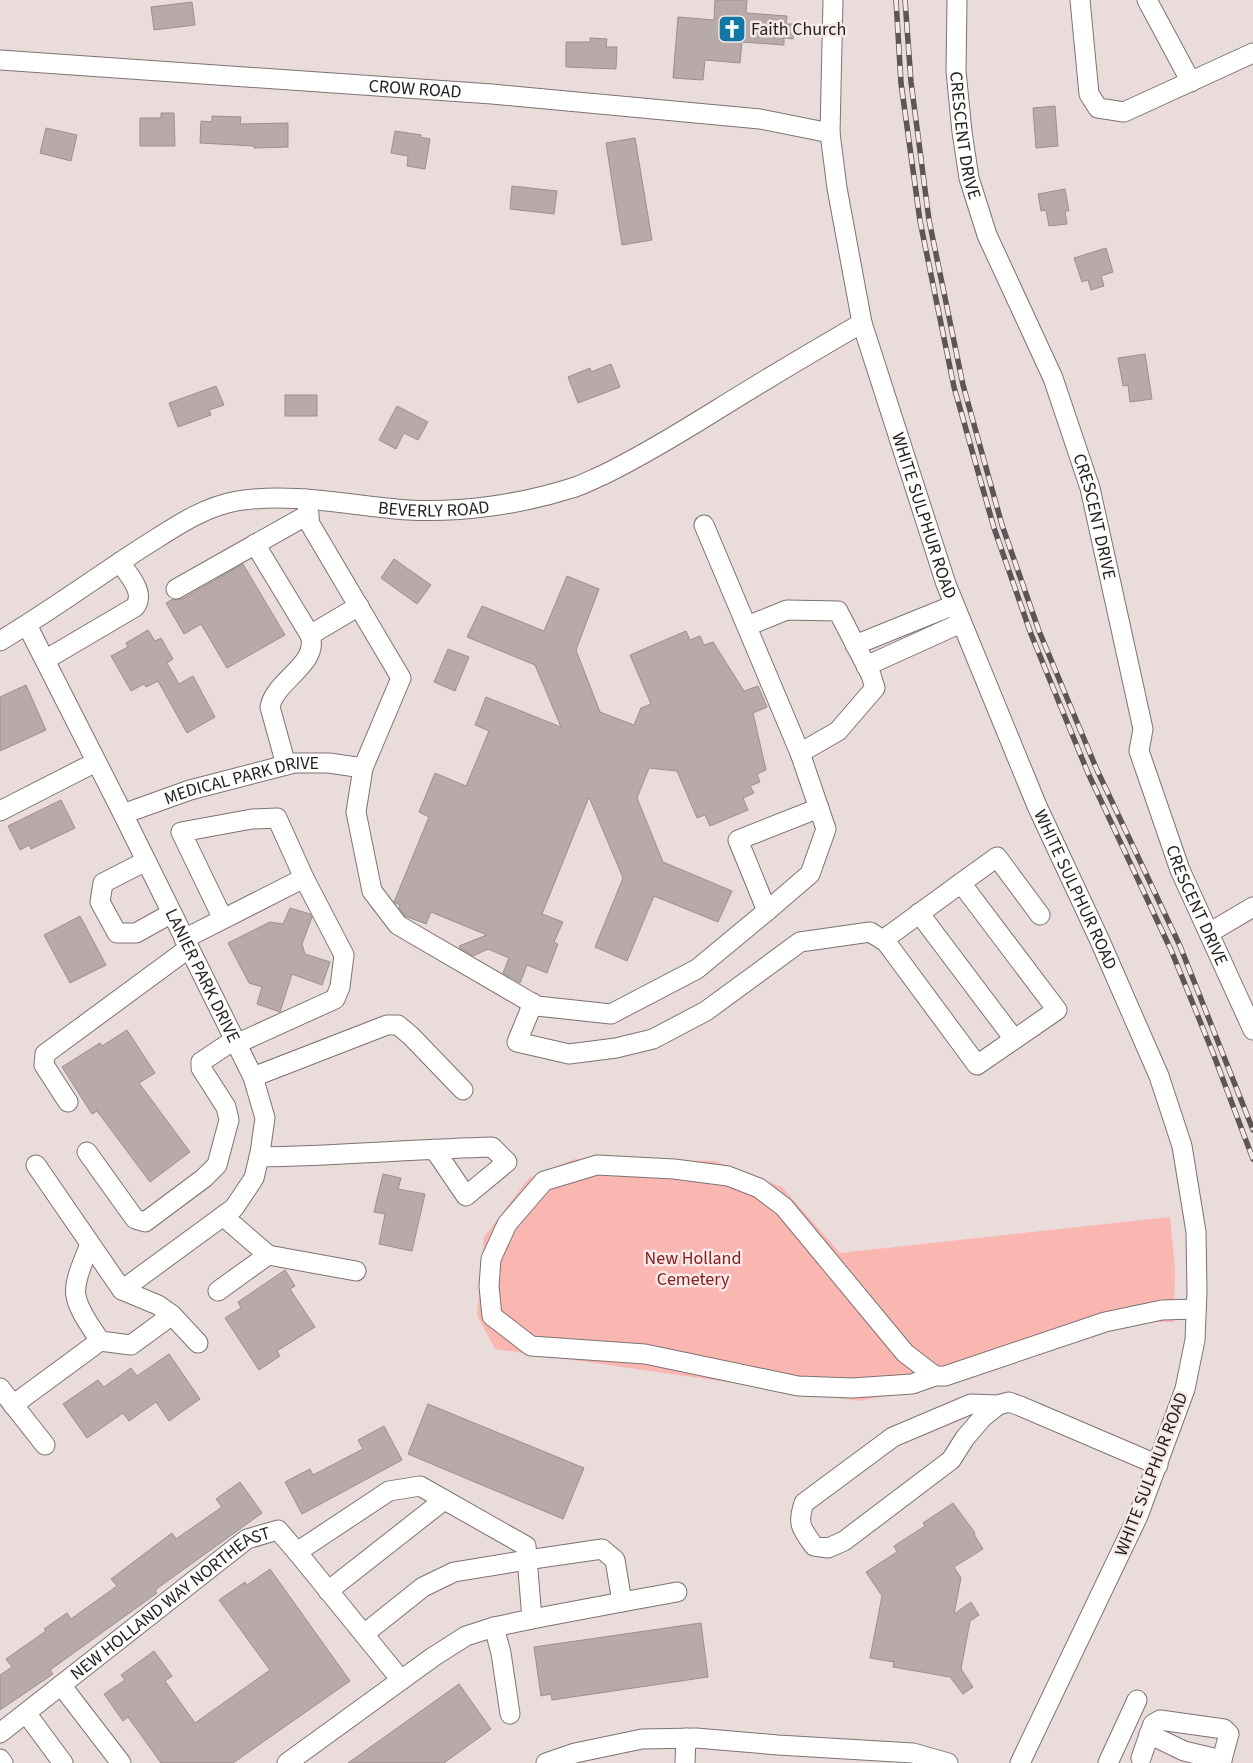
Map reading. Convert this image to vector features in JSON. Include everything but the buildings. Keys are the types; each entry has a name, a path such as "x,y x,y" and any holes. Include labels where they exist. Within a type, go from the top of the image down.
{"street":[{"name":"WHITE SULPHUR ROAD","path":"833,0 830,133 837,188 862,323 961,624 1037,806 1100,941 1159,1076 1182,1146 1196,1232 1195,1340 1185,1390 1138,1516 1020,1763"},
{"name":"CRESCENT DRIVE","path":"957,0 956,71 962,132 970,178 987,236 1053,378 1090,488 1143,729 1139,751 1180,870 1253,1030"},
{"path":"1080,0 1089,94 1098,108 1124,112 1253,53"},
{"path":"1147,0 1191,82"},
{"name":"CROW ROAD","path":"0,60 492,94 760,119 830,133"},
{"name":"BEVERLY ROAD","path":"0,641 178,525 210,508 236,502 266,499 308,507 410,510 494,506 575,488 624,465 665,442 786,366 862,323"},
{"path":"176,589 255,544 308,507 310,524 401,678 363,768 356,812 372,891 398,926 533,1004 611,1014 697,970 810,874 826,828 800,753 704,524"},
{"path":"255,544 310,635 312,646 306,659 272,698 270,707 286,766"},
{"path":"45,660 135,607 140,598 138,590 120,562"},
{"path":"855,645 954,605"},
{"path":"310,635 359,606"},
{"path":"747,626 787,610 838,611 866,666 875,688 838,732 800,753"},
{"path":"866,666 961,624"},
{"name":"LANIER PARK DRIVE","path":"27,625 123,814 252,1077 265,1118 254,1178 234,1208 122,1290"},
{"path":"0,811 96,762"},
{"name":"MEDICAL PARK DRIVE","path":"123,814 190,790 294,763 328,763 363,768"},
{"path":"767,910 738,840 819,808"},
{"path":"87,1152 135,1219 146,1222 204,1178 217,1165 229,1120 226,1107 201,1068 201,1062 235,1042 335,998 340,987 344,955 304,878 277,818 252,819 181,832 223,919"},
{"path":"883,940 998,856 1040,915"},
{"path":"146,861 103,883 100,902 117,933 136,933 172,913"},
{"path":"68,1102 44,1065 45,1054 187,944 223,919 304,878"},
{"path":"533,1004 517,1042 569,1054 616,1048 653,1039 706,1011 800,942 870,932 886,942 976,1065 1057,1010 960,883"},
{"path":"1209,934 1253,907"},
{"path":"919,913 1014,1040"},
{"path":"252,1077 387,1025 398,1026 411,1036 463,1090"},
{"path":"259,1156 320,1156 434,1148"},
{"path":"935,1376 904,1353 784,1207 759,1188 728,1176 674,1169 597,1164 544,1181 506,1224 491,1259 489,1286 492,1316 531,1346 645,1354 798,1386 852,1388 912,1384 935,1376 945,1376 1105,1322 1162,1310 1196,1309"},
{"path":"36,1166 122,1290 158,1305 172,1315 198,1343"},
{"path":"223,1216 268,1255 356,1271"},
{"path":"90,1244 79,1274 76,1296 84,1315 100,1341"},
{"path":"218,1291 268,1255"},
{"path":"13,1405 100,1341 131,1345 172,1315"},
{"path":"0,1388 45,1445"},
{"path":"998,1405 983,1417 971,1431 951,1460 844,1541 828,1548 814,1546 804,1532 799,1518 804,1502 893,1437 971,1404 998,1405 1009,1402 1158,1465"},
{"name":"NEW HOLLAND WAY NORTHEAST","path":"0,1733 247,1539 278,1530 297,1552 389,1491 420,1486 526,1546 532,1619"},
{"path":"328,1591 444,1500"},
{"path":"364,1634 423,1586 454,1572 602,1549 615,1560 622,1602"},
{"path":"297,1552 401,1680"},
{"path":"287,1763 401,1680 466,1636 494,1627 532,1619 677,1592"},
{"path":"494,1627 501,1653 510,1714"},
{"path":"61,1685 121,1763"},
{"path":"1108,1763 1138,1700"},
{"path":"26,1713 63,1763"},
{"path":"1141,1758 1149,1734 1153,1724 1160,1720 1224,1729 1229,1734 1221,1761 1182,1757 1149,1734"},
{"path":"546,1763 575,1752 642,1739 686,1738 912,1753 948,1763"},
{"path":"685,1763 686,1738"},
{"path":"0,1759 3,1763"}],"green space":[{"name":"New Holland Cemetery","path":"575,1159 715,1161 782,1187 840,1253 1170,1217 1175,1269 1174,1322 1147,1322 1107,1329 951,1381 860,1401 495,1349 477,1315 484,1237 529,1178"}],"railway":[{"path":"896,0 901,83 920,221 954,387 994,528 1031,634 1088,773 1171,950 1253,1159"},
{"path":"905,0 911,82 929,220 963,385 1002,525 1039,631 1097,770 1180,946 1253,1130"}],"place":[{"name":"Faith Church","path":"732,29"}]}
